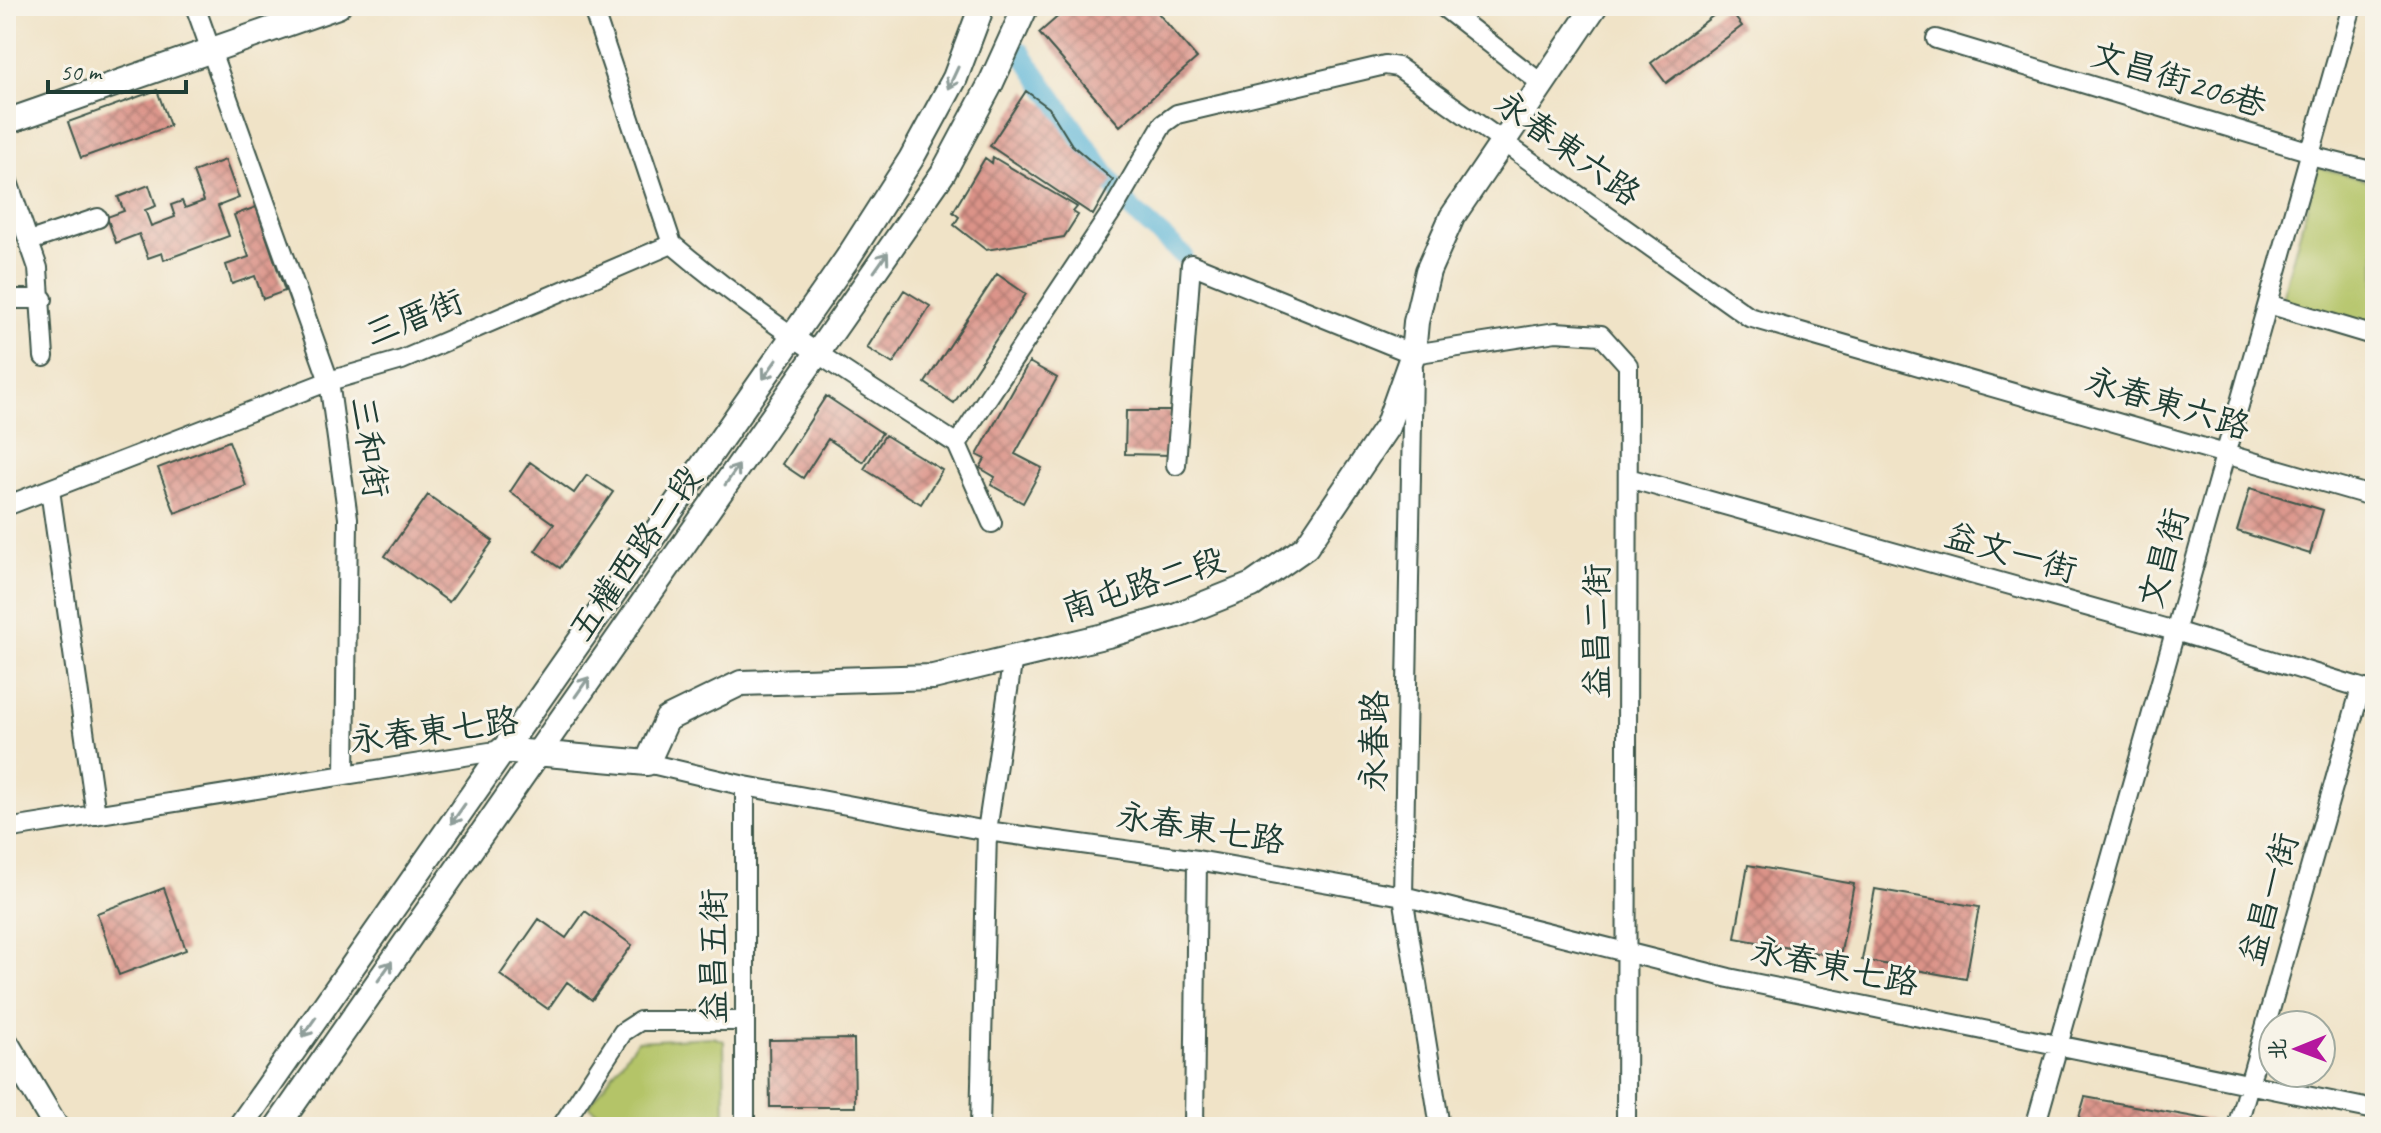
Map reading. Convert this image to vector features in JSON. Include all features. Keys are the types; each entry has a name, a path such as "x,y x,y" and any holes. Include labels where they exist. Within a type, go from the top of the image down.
{"main road":[{"path":"6,122 338,6"},
{"name":"五權西路二段","path":"240,1127 793,338 911,159 955,78 982,6"},
{"name":"五權西路二段","path":"277,1127 943,173 991,83 1026,6"},
{"name":"南屯路二段","path":"647,763 667,719 741,683 933,677 1177,615 1252,585 1306,547 1387,427 1413,354 1420,299 1434,254 1452,217 1595,6"},
{"name":"永春東七路","path":"502,750 647,763"},
{"path":"6,1043 56,1127"}],"street":[{"name":"三和街","path":"195,6 329,381 348,518 345,775"},
{"path":"592,6 672,244 726,291 957,444 992,523"},
{"path":"1442,6 1542,84"},
{"name":"文昌街","path":"2035,1127 2352,6"},
{"name":"文昌街206巷","path":"1936,39 2375,172"},
{"name":"永春東六路","path":"957,444 1114,208 1163,124 1177,114 1385,65 1398,67 1749,317 2375,497"},
{"path":"6,176 30,241 43,299 44,357"},
{"path":"30,241 98,218"},
{"name":"三厝街","path":"6,506 329,381 402,360 672,244"},
{"path":"1176,465 1191,264 1413,354"},
{"path":"6,299 43,299"},
{"path":"2268,304 2375,336"},
{"name":"益昌二街","path":"1413,354 1556,332 1601,335 1628,365 1629,956 1626,1127"},
{"name":"永春路","path":"1413,354 1403,896 1440,1127"},
{"name":"益文一街","path":"1628,478 2175,631 2368,690"},
{"path":"50,490 96,815"},
{"path":"980,1127 987,831 1013,657"},
{"name":"益昌一街","path":"2237,1127 2368,690"},
{"name":"永春東七路","path":"6,829 502,750"},
{"name":"永春東七路","path":"647,763 745,786 987,831 1197,860 1403,896 1629,956 2375,1110"},
{"name":"益昌五街","path":"745,786 745,1127"},
{"path":"1194,1127 1197,860"},
{"path":"561,1127 623,1032 640,1021 745,1021"}],"green space":[{"path":"2318,167 2375,183 2375,327 2281,301"},
{"path":"713,1037 724,1041 725,1127 619,1127 589,1106 637,1041"}],"building":[{"path":"1070,6 1152,6 1197,58 1120,126 1039,33"},
{"path":"1726,6 1742,26 1666,83 1651,63"},
{"path":"157,90 170,126 81,158 68,122"},
{"path":"1026,91 1049,108 1072,145 1113,180 1093,215 990,146"},
{"path":"993,157 1077,207 1073,212 1078,215 1064,237 986,250 954,225 959,217 953,212 985,158 992,163"},
{"path":"225,160 239,198 218,206 229,236 164,260 162,253 148,258 139,234 116,243 107,217 124,211 118,197 149,185 156,206 145,210 151,226 175,217 171,205 182,201 185,208 204,201 193,172"},
{"path":"256,207 285,291 263,299 255,276 232,284 226,265 249,257 234,215"},
{"path":"997,274 1026,294 954,403 925,383"},
{"path":"904,290 930,306 893,364 867,348"},
{"path":"1029,362 1057,378 1015,454 1042,468 1023,503 991,485 995,477 980,468 985,459 977,455"},
{"path":"826,396 882,433 863,462 828,439 803,478 782,464"},
{"path":"1126,411 1171,411 1171,455 1125,454"},
{"path":"885,435 942,470 921,504 864,469"},
{"path":"229,441 246,486 175,513 158,468"},
{"path":"530,462 574,493 587,475 613,492 560,568 535,551 554,524 510,492"},
{"path":"2250,488 2323,510 2310,554 2237,531"},
{"path":"428,495 493,541 449,602 385,556"},
{"path":"1748,865 1854,884 1840,957 1735,938"},
{"path":"164,888 186,950 119,975 97,913"},
{"path":"1875,889 1979,907 1966,979 1862,960"},
{"path":"585,911 632,945 592,1000 567,982 548,1009 500,975 539,919 566,938"},
{"path":"854,1039 855,1107 770,1107 769,1040"},
{"path":"2085,1097 2211,1120 2209,1127 2076,1127"}],"waterway":[{"path":"1020,51 1129,207 1183,255"}]}
